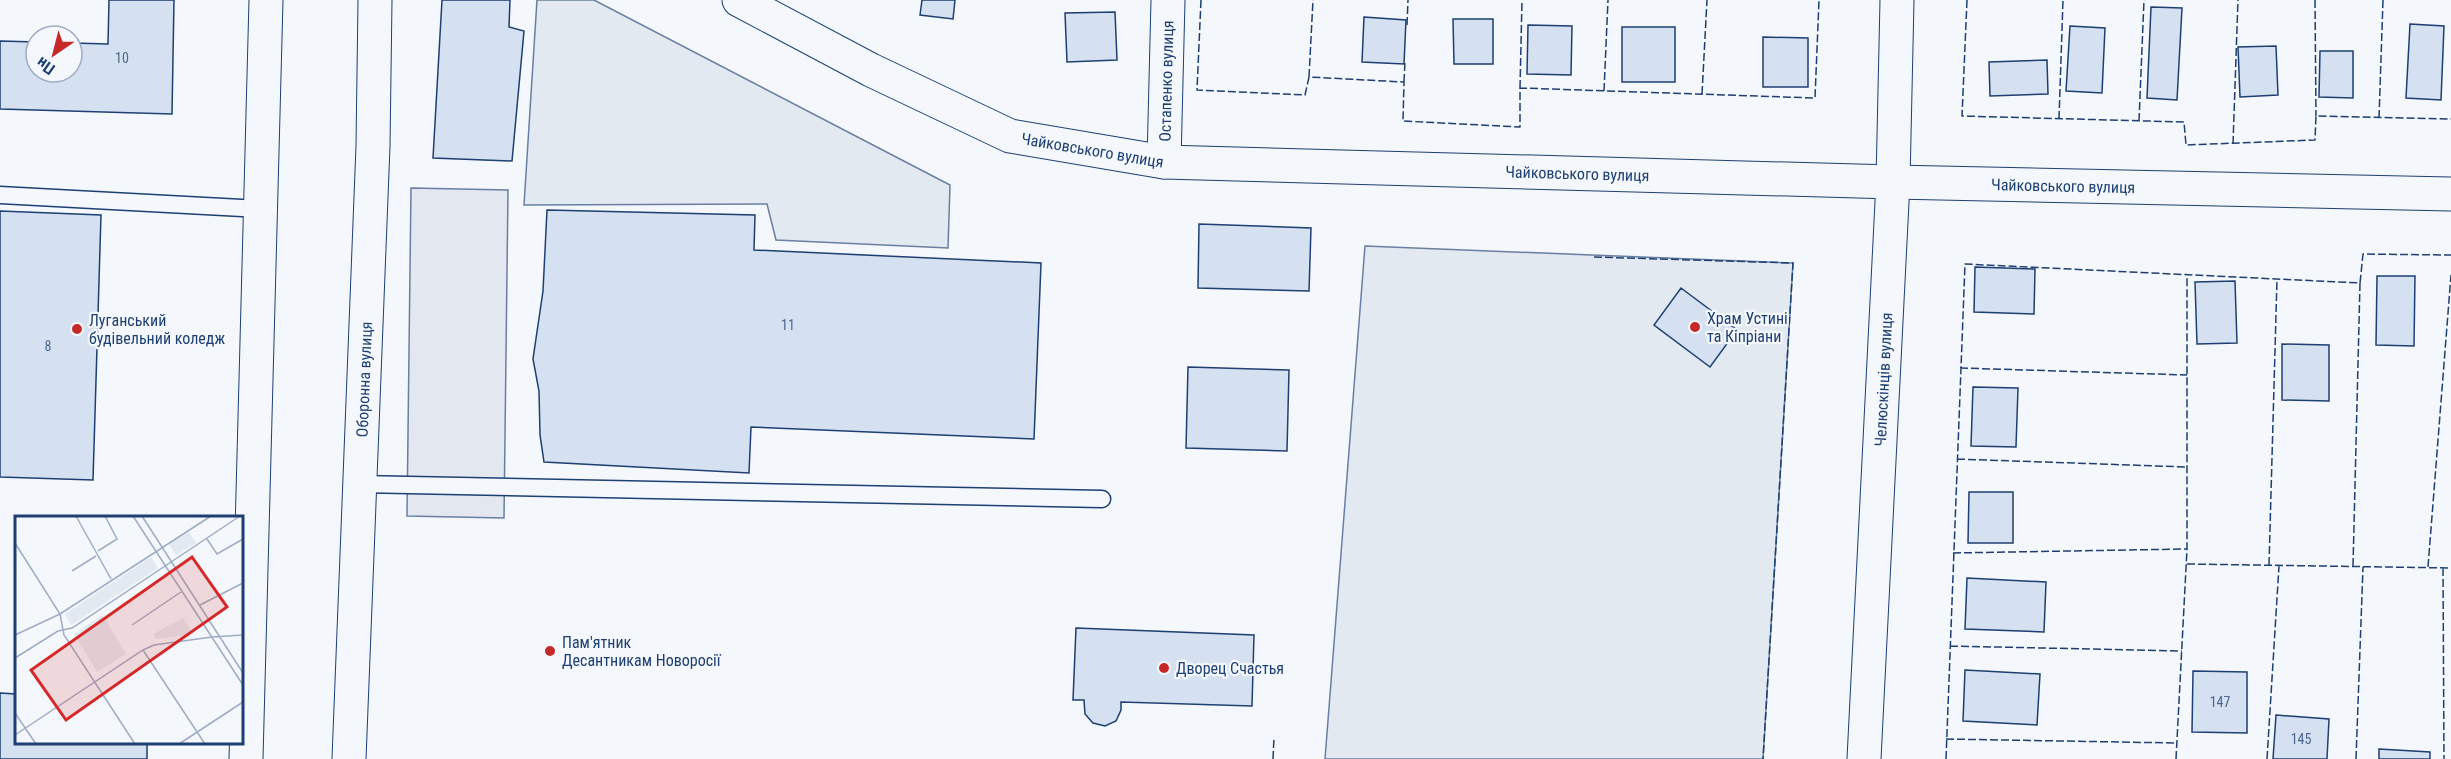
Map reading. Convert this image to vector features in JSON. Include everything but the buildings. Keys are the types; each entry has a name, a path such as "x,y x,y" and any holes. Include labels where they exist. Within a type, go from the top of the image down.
{"street":[{"path":"246,759 266,0"},
{"name":"Оборонна вулиця","path":"349,759 373,146 375,0"},
{"name":"Чайковського вулиця","path":"739,0 871,70 1010,136 1164,162 1893,182 2451,194"},
{"name":"Остапенко вулиця","path":"1164,162 1168,0"},
{"name":"Челюскінців вулиця","path":"1864,759 1893,182 1897,0"}],"lane":[{"path":"0,195 261,209"},
{"path":"358,484 1102,499"}],"shaded area":[{"path":"537,0 594,0 950,185 948,248 776,240 767,204 524,205"},
{"path":"411,188 508,190 504,518 407,516"},
{"path":"1365,246 1793,263 1763,759 1325,759"}],"fence":[{"path":"1201,0 1197,90 1305,95 1309,77 1404,82 1403,121 1520,127 1520,88 1815,98 1819,0"},
{"path":"1309,77 1313,0"},
{"path":"1407,25 1408,0"},
{"path":"1520,88 1522,0"},
{"path":"1604,91 1608,0"},
{"path":"1702,94 1707,0"},
{"path":"1967,0 1962,116 2184,122 2186,145 2315,140 2316,116 2451,119"},
{"path":"2059,119 2063,0"},
{"path":"2139,121 2144,0"},
{"path":"2233,144 2238,0"},
{"path":"2315,0 2316,116"},
{"path":"2379,118 2383,0"},
{"path":"1404,82 1405,61"},
{"path":"1946,759 1965,264 2360,283 2363,254 2451,255"},
{"path":"1594,257 1793,263 1763,759"},
{"path":"2176,759 2187,549 2187,274"},
{"path":"2428,567 2451,275"},
{"path":"2269,565 2277,279"},
{"path":"2353,566 2360,283"},
{"path":"1960,368 2187,375"},
{"path":"1957,459 2187,467"},
{"path":"1953,553 2187,549"},
{"path":"2187,564 2451,568"},
{"path":"2267,759 2279,566"},
{"path":"2356,759 2363,567"},
{"path":"2443,568 2444,759"},
{"path":"1950,646 2182,651"},
{"path":"1273,759 1274,737"},
{"path":"1946,739 2177,743"}],"place":[{"name":"Храм Устині та Кіпріани","path":"1695,327"},
{"name":"Луганський будівельний коледж","path":"77,329"},
{"name":"Пам'ятник Десантникам Новоросії","path":"550,651"},
{"name":"Дворец Счастья","path":"1164,668"}]}
